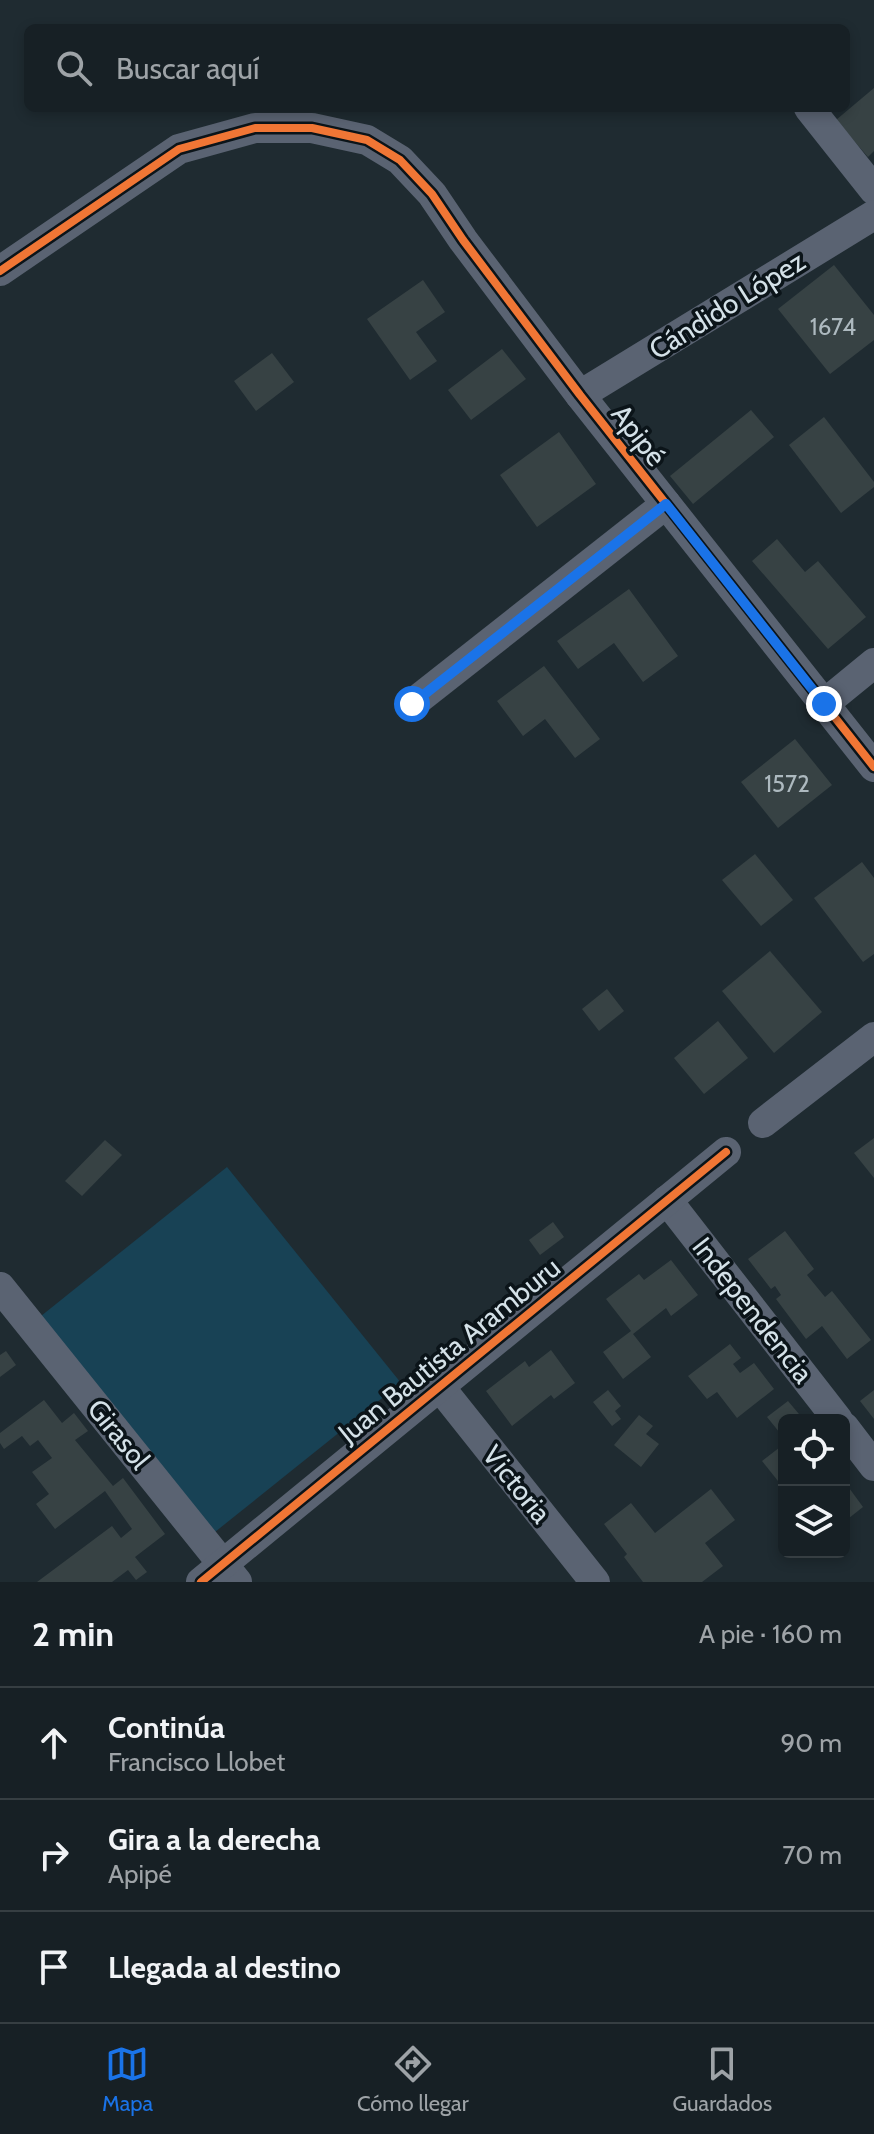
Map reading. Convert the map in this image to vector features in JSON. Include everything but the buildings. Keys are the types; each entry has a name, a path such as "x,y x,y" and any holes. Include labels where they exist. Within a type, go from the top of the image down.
{"street":[{"path":"812,112 874,190"},
{"name":"Apipé","path":"0,271 179,149 255,128 312,128 367,140 400,160 432,194 580,395 874,767"},
{"name":"Cándido López","path":"580,395 874,215"},
{"path":"412,704 666,504"},
{"path":"824,704 874,663"},
{"path":"763,1123 874,1037"},
{"name":"Juan Bautista Aramburu","path":"220,1576 439,1386 726,1152"},
{"name":"Independencia","path":"667,1200 833,1414"},
{"name":"Girasol","path":"0,1287 220,1576"},
{"name":"Victoria","path":"439,1386 595,1582"},
{"path":"850,1435 874,1466"}],"shaded area":[{"path":"227,1167 401,1383 215,1532 41,1316"}],"cycle path":[{"path":"0,271 179,149 255,128 312,128 367,140 400,160 432,194 580,395 874,767"},
{"path":"201,1582 726,1152"}],"route":[{"path":"412,704 666,504 824,704"}]}
